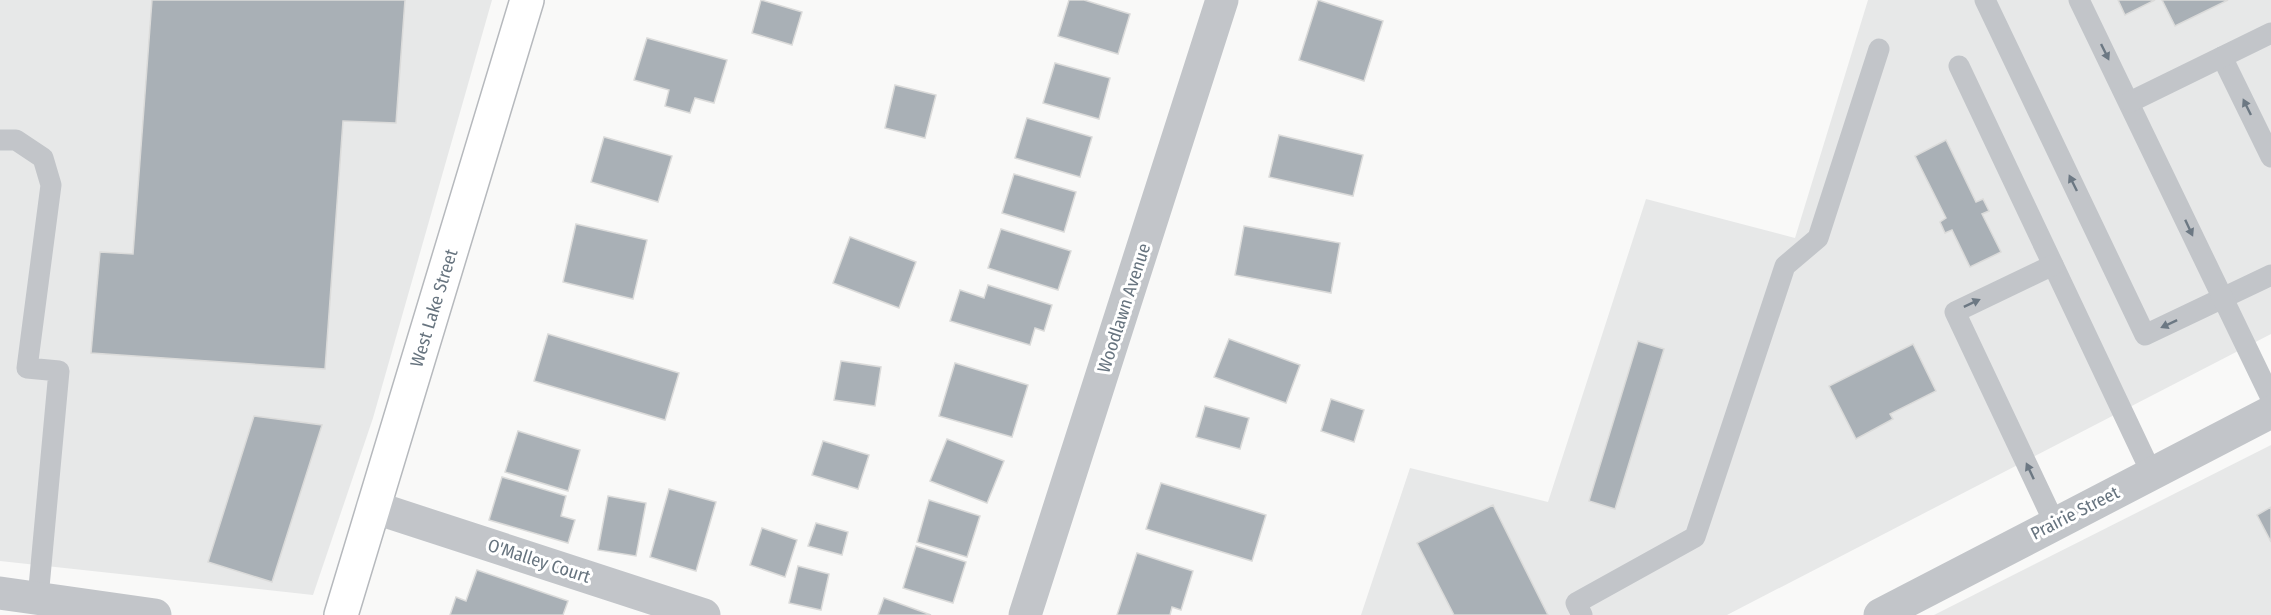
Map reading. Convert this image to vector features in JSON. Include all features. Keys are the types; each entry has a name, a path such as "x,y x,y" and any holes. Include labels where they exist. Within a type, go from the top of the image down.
{"main road":[{"name":"West Lake Street","path":"340,615 526,0"}],"street":[{"name":"Woodlawn Avenue","path":"1025,615 1222,0"},
{"name":"Prairie Street","path":"1880,615 2271,412"},
{"name":"O'Malley Court","path":"373,507 704,615"},
{"path":"0,593 155,615"}],"lane":[{"path":"1985,0 2145,335 2271,275"},
{"path":"2079,0 2271,399"},
{"path":"2130,102 2271,33"},
{"path":"1582,615 1576,603 1695,537 1785,266 1818,238 1879,49"},
{"path":"2222,57 2271,157"},
{"path":"1959,66 2152,474"},
{"path":"0,140 16,140 43,158 51,184 27,368 59,371 38,598"},
{"path":"2053,265 1955,312 2055,524"}],"shaded area":[{"path":"0,0 492,0 373,418 313,595 0,561"},
{"path":"1868,0 2271,0 2271,334 1727,615 1361,615 1410,468 1548,502 1646,199 1795,238"},
{"path":"2271,445 2271,615 1934,615"}],"building":[{"path":"152,0 405,0 396,123 343,121 325,369 91,353 100,252 133,254"},
{"path":"761,0 802,12 792,45 752,33"},
{"path":"1069,0 1084,0 1130,14 1118,54 1058,36"},
{"path":"1318,0 1383,21 1364,81 1299,60"},
{"path":"2118,0 2155,0 2125,15"},
{"path":"2162,0 2228,0 2175,26"},
{"path":"647,38 727,60 714,103 695,98 690,113 665,106 669,90 634,80"},
{"path":"1055,63 1110,78 1099,119 1043,103"},
{"path":"895,85 936,95 925,138 885,128"},
{"path":"1027,118 1092,137 1080,177 1015,158"},
{"path":"1279,135 1363,155 1353,196 1269,177"},
{"path":"604,137 672,156 658,202 591,182"},
{"path":"1946,140 1976,202 1983,199 1989,211 1982,214 2001,252 1970,267 1952,230 1945,233 1940,222 1946,218 1915,156"},
{"path":"1014,174 1076,192 1064,232 1002,213"},
{"path":"576,224 647,240 633,299 563,282"},
{"path":"1244,226 1340,243 1331,293 1235,275"},
{"path":"1001,229 1071,251 1058,290 988,268"},
{"path":"850,237 916,262 899,308 833,283"},
{"path":"988,285 1052,305 1044,331 1035,328 1030,345 950,321 960,290 984,298"},
{"path":"548,334 679,373 665,420 534,381"},
{"path":"1229,339 1300,365 1286,403 1214,377"},
{"path":"1638,341 1664,349 1615,509 1589,501"},
{"path":"1913,344 1936,391 1890,414 1893,419 1856,439 1829,386"},
{"path":"841,361 881,367 875,406 834,400"},
{"path":"955,363 1028,385 1012,437 939,416"},
{"path":"1331,399 1364,410 1354,442 1321,431"},
{"path":"1205,406 1249,418 1240,449 1196,437"},
{"path":"254,416 322,425 272,582 208,562"},
{"path":"518,431 580,450 568,491 505,472"},
{"path":"947,439 1004,461 987,503 930,481"},
{"path":"823,441 869,455 858,489 812,475"},
{"path":"502,477 566,496 561,516 575,520 568,543 489,520"},
{"path":"1161,483 1266,515 1252,561 1146,529"},
{"path":"669,489 716,502 696,571 650,557"},
{"path":"608,496 646,503 636,556 598,550"},
{"path":"929,500 980,516 967,557 917,542"},
{"path":"1493,505 1548,615 1454,615 1417,543"},
{"path":"2271,507 2271,542 2257,515"},
{"path":"816,523 848,532 842,555 808,546"},
{"path":"762,528 797,540 785,577 750,565"},
{"path":"916,546 966,562 953,603 903,588"},
{"path":"1137,553 1193,571 1181,610 1172,607 1170,615 1117,615"},
{"path":"798,566 829,574 821,610 789,603"},
{"path":"477,570 568,601 563,615 450,615 456,597 466,601"},
{"path":"884,598 931,615 878,615"}]}
